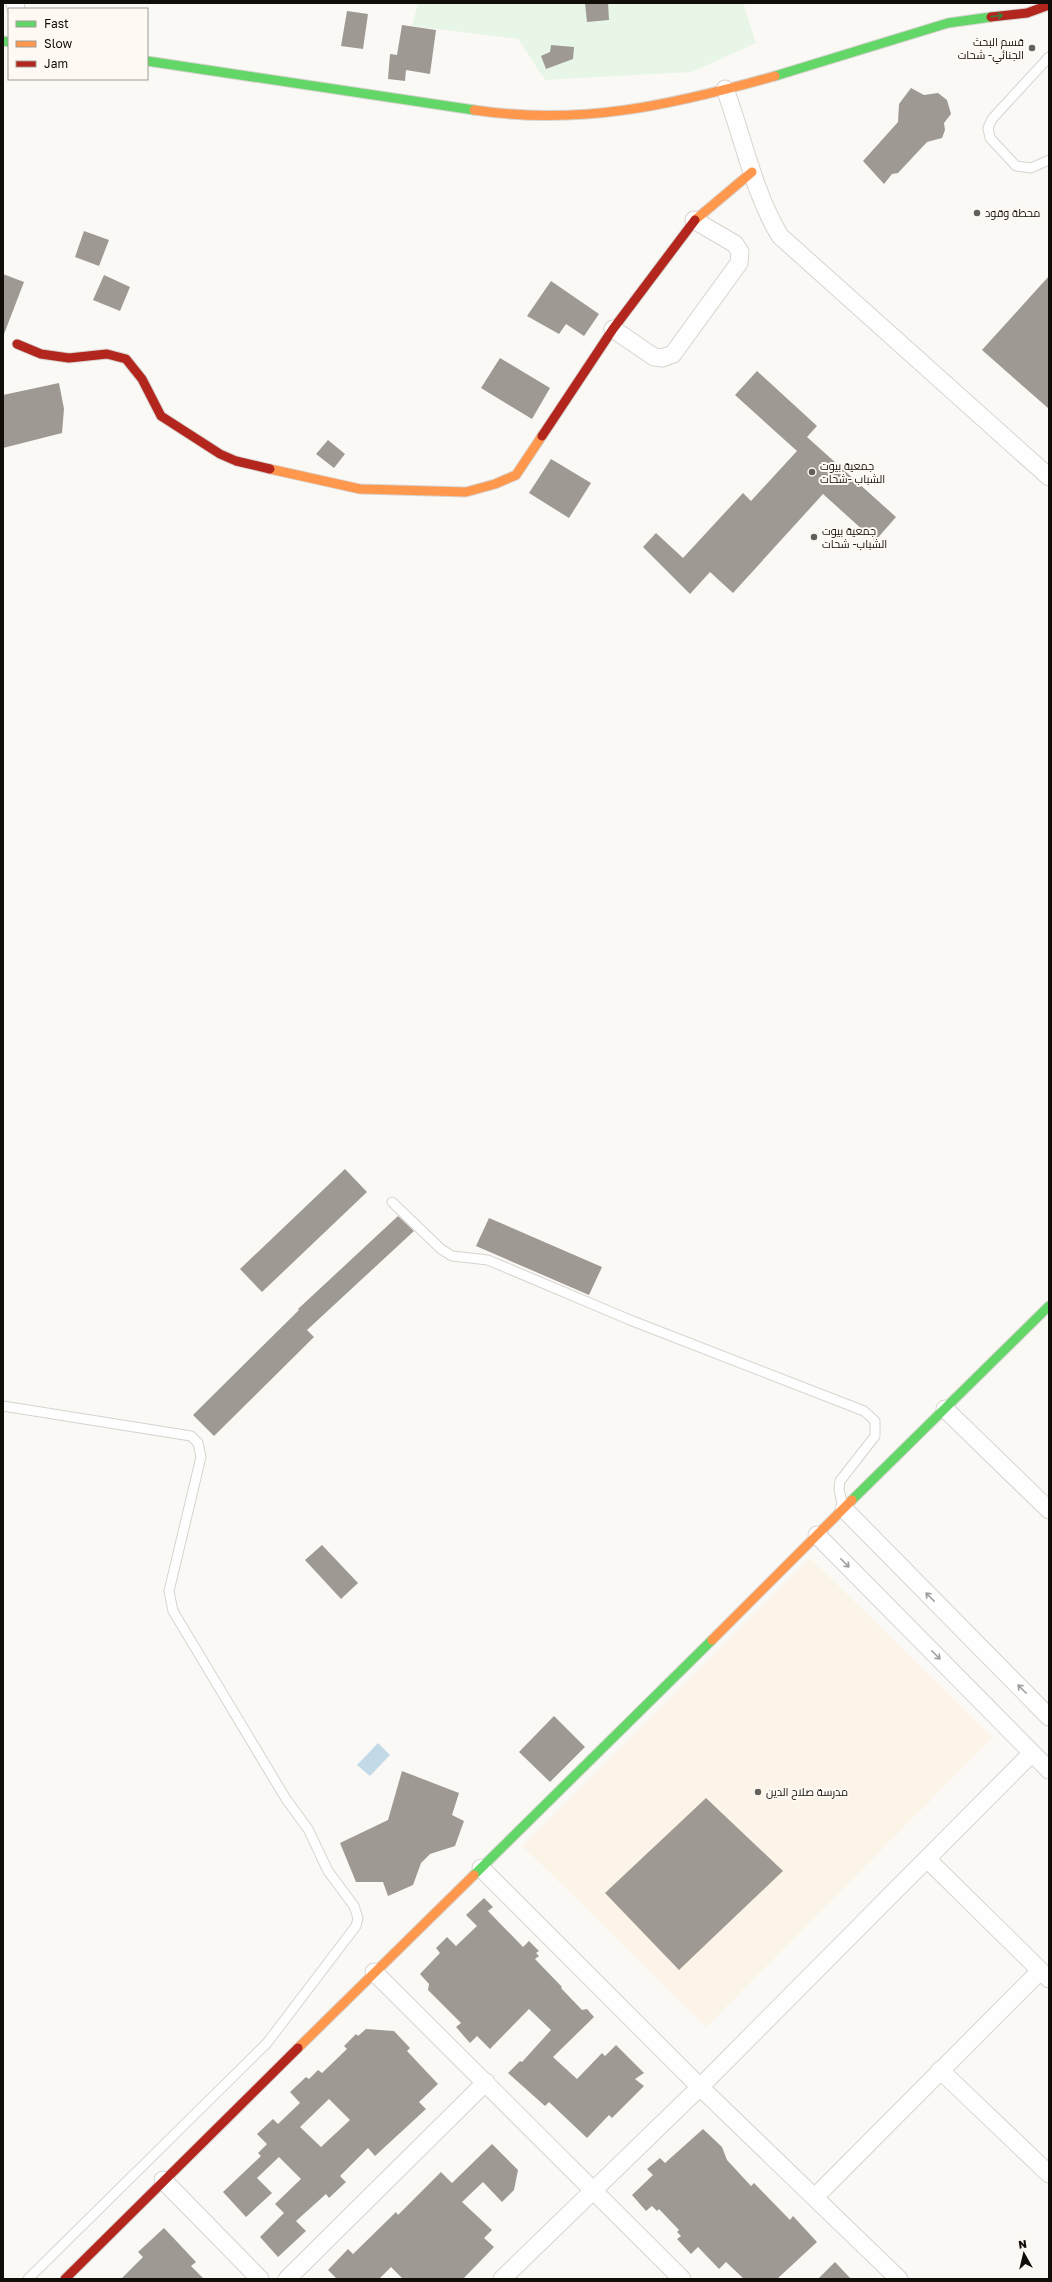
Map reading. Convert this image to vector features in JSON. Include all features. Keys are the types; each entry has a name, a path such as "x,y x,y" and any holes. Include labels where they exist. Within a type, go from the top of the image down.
{"street":[{"path":"148,61 528,116 609,114 725,89 958,21 1022,13 1049,5"},
{"path":"958,21 973,9"},
{"path":"725,89 752,172 769,216 780,236 1049,477"},
{"path":"17,344 41,354 69,358 107,354 126,359 142,379 161,416 220,454 236,461 360,489 466,492 495,484 516,475 613,329 694,220 752,172"},
{"path":"613,329 654,357 662,358 672,354 677,348 739,263 740,252 735,244 694,220"},
{"path":"65,2279 163,2180 481,1868 1049,1306"},
{"path":"945,1409 1048,1507"},
{"path":"844,1509 1049,1717"},
{"path":"817,1535 1049,1770"},
{"path":"502,2279 700,2086 1032,1753"},
{"path":"815,2197 940,2070 1045,1975 928,1859"},
{"path":"481,1868 700,2086 899,2279"},
{"path":"374,1972 682,2279"},
{"path":"940,2070 1046,2165"},
{"path":"287,2279 486,2082"},
{"path":"163,2180 260,2279"}],"lane":[{"path":"1049,57 992,119 988,128 990,138 1016,166 1032,168 1049,160"},
{"path":"392,1202 441,1249 452,1256 488,1260 630,1320 864,1411 875,1421 875,1436 840,1482 839,1489 844,1509"},
{"path":"3,1406 191,1436 198,1443 201,1457 169,1591 173,1611 286,1799 308,1829 328,1871 354,1906 358,1918 356,1926 267,2043 28,2279"}],"shaded area":[{"name":"مدرسة صلاح الدين","path":"810,1558 993,1738 706,2027 522,1846"}],"green space":[{"path":"418,3 743,3 756,43 692,72 545,80 518,39 412,26"}],"water":[{"path":"378,1743 390,1755 370,1776 357,1765"}],"building":[{"path":"585,3 608,3 609,20 587,22"},
{"path":"347,11 368,14 363,49 341,46"},
{"path":"402,25 436,30 430,74 406,70 405,81 388,79 390,54 397,55"},
{"path":"551,45 574,47 573,59 546,69 541,56 550,52"},
{"path":"911,88 924,95 938,93 947,100 951,114 944,123 945,130 942,138 927,142 898,173 892,174 884,184 863,161 898,122 899,104"},
{"path":"84,231 109,240 99,266 75,257"},
{"path":"3,274 24,282 4,334 3,333"},
{"path":"104,275 130,287 120,311 93,300"},
{"path":"1049,276 1049,409 982,350"},
{"path":"551,281 599,314 584,336 566,324 559,334 527,316"},
{"path":"500,358 550,388 532,419 481,388"},
{"name":"جمعية بيوت الشباب -شحات","path":"757,371 817,426 807,437 896,517 875,541 823,494 733,593 710,572 690,594 643,547 656,533 683,558 743,493 751,501 797,451 735,395"},
{"path":"59,383 64,409 62,433 3,448 3,395"},
{"path":"328,440 345,454 334,468 316,454"},
{"path":"551,459 591,483 569,518 529,493"},
{"path":"345,1169 367,1192 262,1292 240,1269"},
{"path":"398,1216 414,1231 307,1330 314,1337 214,1436 193,1415 299,1310 298,1309"},
{"path":"489,1218 602,1267 589,1295 476,1246"},
{"path":"322,1545 358,1583 341,1599 305,1560"},
{"path":"554,1716 585,1747 550,1782 519,1752"},
{"path":"402,1771 459,1793 452,1815 464,1821 455,1846 430,1854 421,1863 413,1885 388,1896 383,1882 356,1882 340,1843 388,1820"},
{"path":"706,1798 783,1871 679,1970 605,1893"},
{"path":"484,1898 493,1907 488,1911 523,1947 529,1941 539,1951 536,1953 539,1956 535,1959 582,2010 587,2009 594,2017 553,2057 577,2079 602,2053 605,2056 616,2045 644,2073 635,2079 644,2086 612,2118 609,2115 587,2138 549,2102 545,2106 508,2073 520,2061 522,2062 551,2030 529,2009 490,2049 477,2036 470,2043 456,2027 461,2023 428,1990 429,1984 420,1974 440,1953 436,1948 447,1937 456,1946 477,1926 466,1915"},
{"path":"366,2029 394,2031 410,2048 407,2051 438,2084 419,2102 426,2109 375,2156 368,2148 340,2176 346,2182 329,2198 326,2194 296,2221 306,2231 278,2257 260,2237 284,2213 275,2204 301,2179 279,2157 257,2178 272,2193 246,2217 223,2192 261,2156 258,2153 267,2144 257,2134 273,2119 278,2124 300,2103 290,2092 306,2077 309,2079 318,2070 322,2073 347,2049 344,2046 356,2034 358,2036","holes":["329,2099 350,2120 321,2147 300,2127"]},
{"path":"703,2129 722,2147 727,2160 751,2186 754,2183 790,2220 793,2216 817,2242 777,2279 744,2279 726,2262 719,2269 698,2247 691,2254 677,2239 681,2236 677,2232 679,2230 659,2209 657,2211 652,2206 646,2211 632,2195 653,2175 647,2169 660,2158 665,2163"},
{"path":"492,2144 518,2170 514,2190 502,2202 483,2182 462,2202 492,2230 484,2238 494,2247 463,2279 403,2279 391,2267 379,2279 337,2279 328,2270 348,2249 353,2254 396,2212 398,2215 441,2172 452,2183"},
{"path":"164,2228 196,2262 191,2266 204,2279 121,2279 143,2257 138,2252"},
{"path":"835,2262 851,2279 818,2279"}],"traffic: fast":[{"path":"775,76 948,23 991,17"},
{"path":"3,41 8,42"},
{"path":"148,61 474,110"},
{"path":"852,1500 1049,1306"},
{"path":"474,1875 712,1640"}],"traffic: slow":[{"path":"474,110 552,116 626,110 700,96 775,76"},
{"path":"695,220 752,172"},
{"path":"270,469 360,489 466,492 495,484 516,475 542,436"},
{"path":"712,1640 852,1500"},
{"path":"298,2048 474,1875"}],"traffic: jam":[{"path":"991,17 1027,13 1049,5"},
{"path":"542,436 613,329 695,220"},
{"path":"17,344 41,354 69,358 107,354 126,359 142,379 161,416 220,454 236,461 270,469"},
{"path":"65,2279 298,2048"}],"place":[{"name":"قسم البحث الجنائي- شحات","path":"1032,48"},
{"name":"محطة وقود","path":"977,213"},
{"name":"جمعية بيوت الشباب -شحات","path":"812,472"},
{"name":"جمعية بيوت الشباب- شحات","path":"814,537"},
{"name":"مدرسة صلاح الدين","path":"758,1792"}]}
